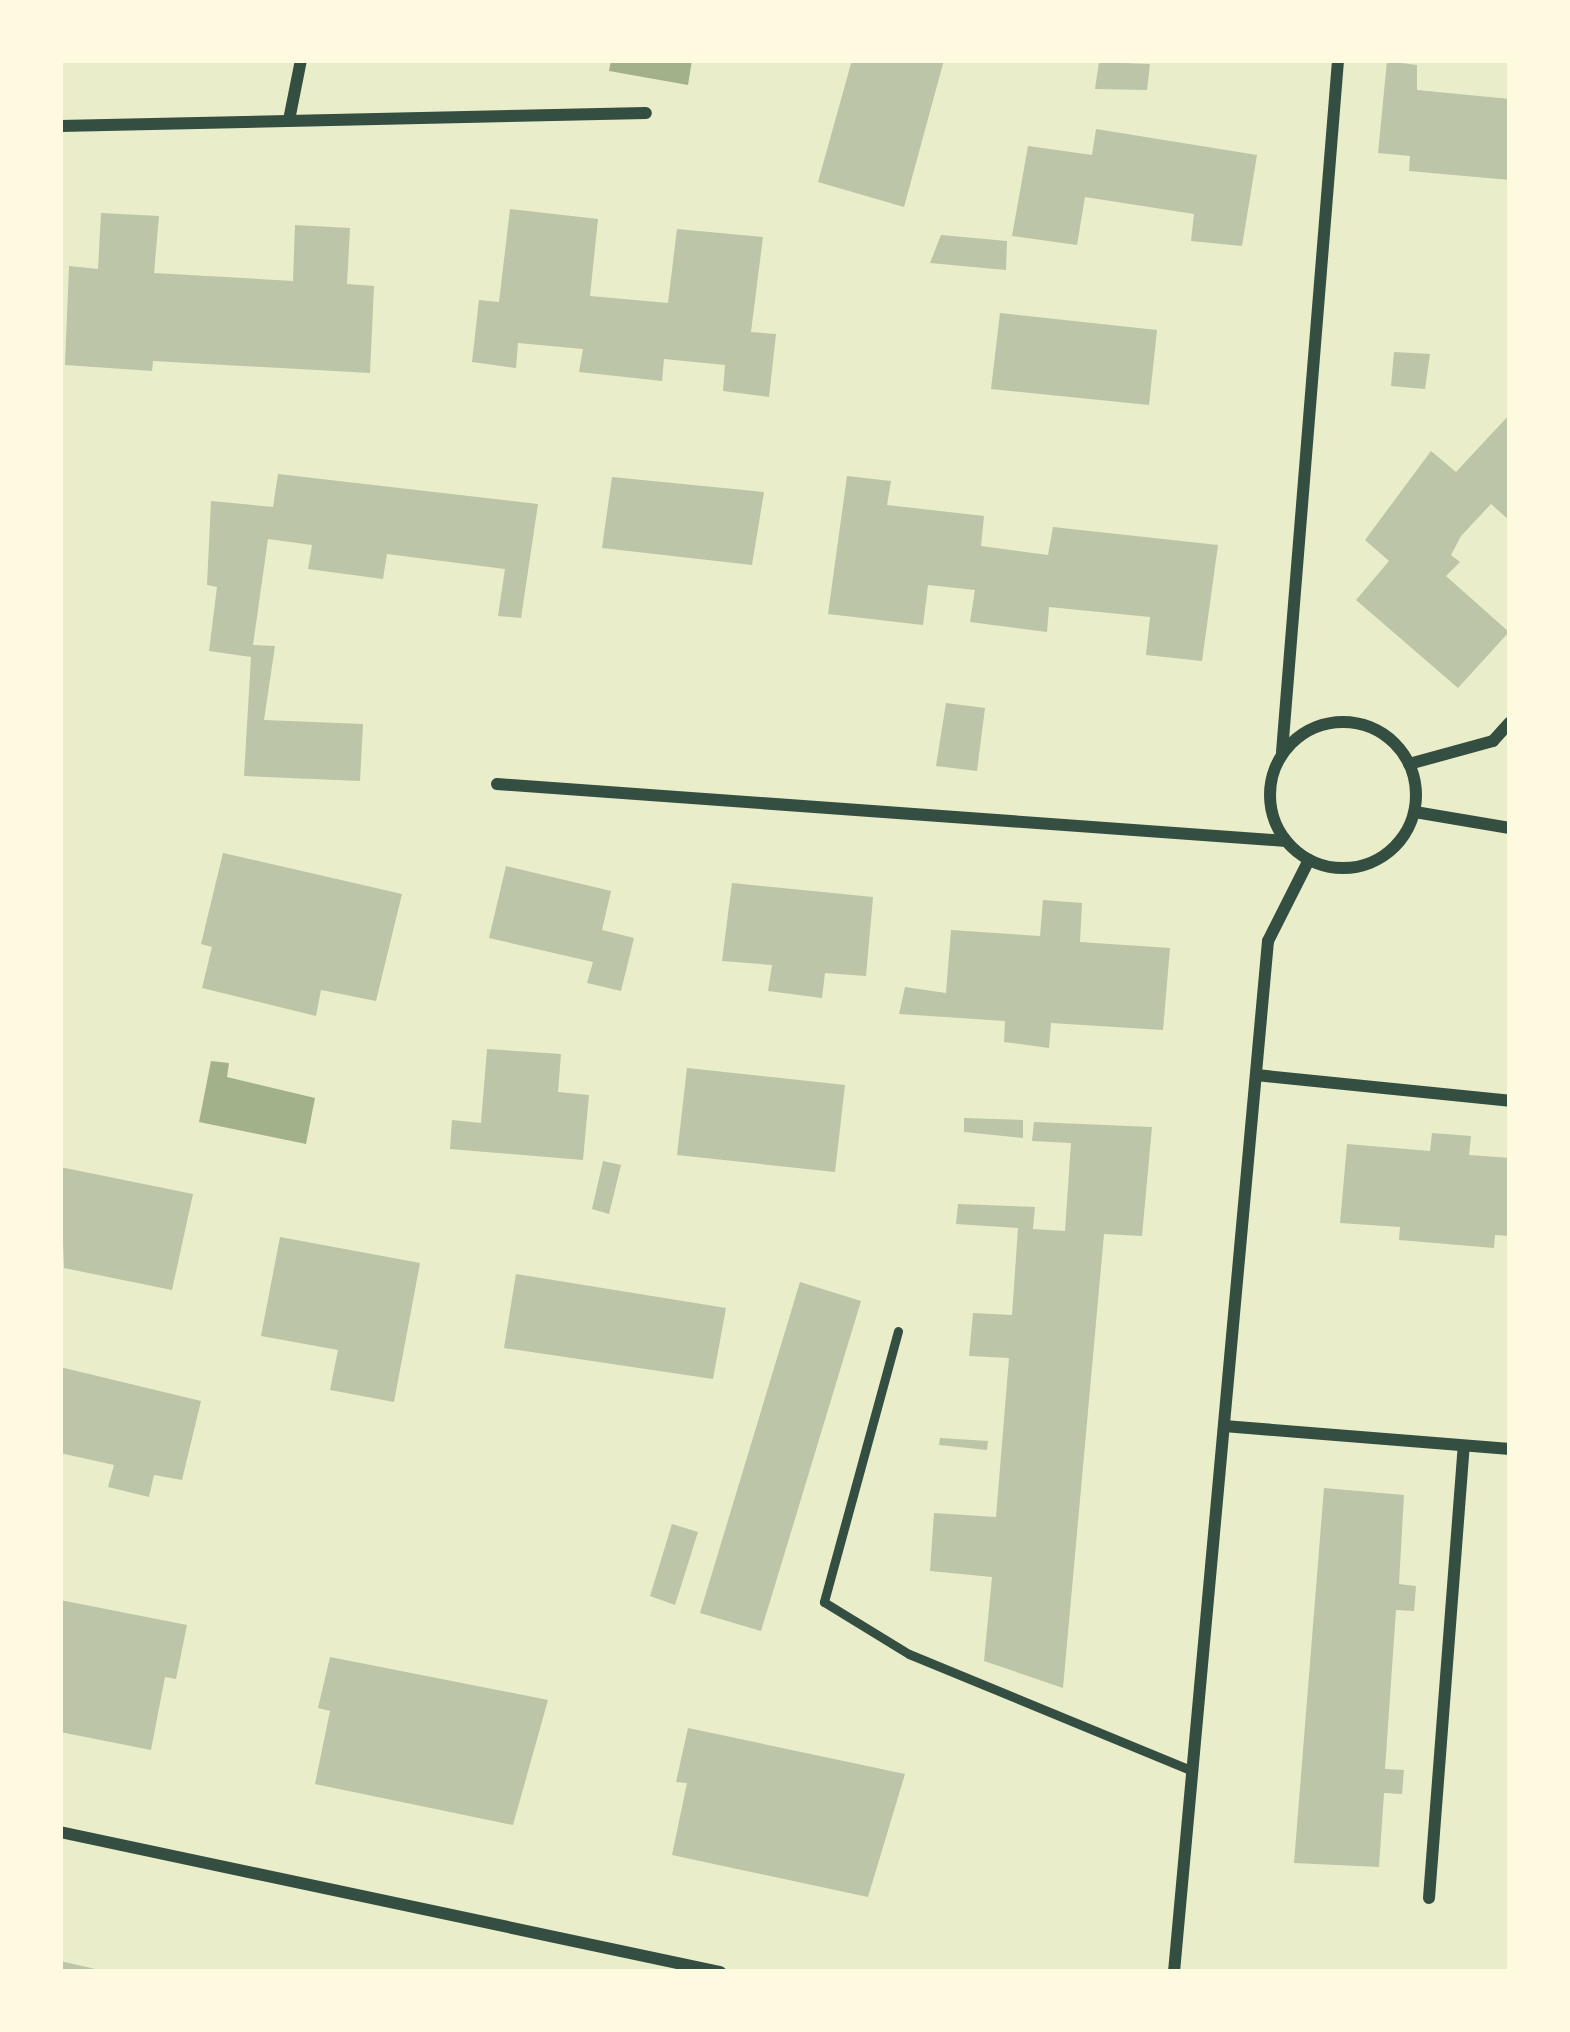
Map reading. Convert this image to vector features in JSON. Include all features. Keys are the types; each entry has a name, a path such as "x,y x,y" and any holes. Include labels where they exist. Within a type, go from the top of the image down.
{"street":[{"path":"290,120 301,60"},
{"path":"1282,752 1300,734 1348,721 1377,729 1409,764 1414,812 1383,857 1334,868 1309,860 1286,841 1268,795 1282,752 1338,60"},
{"path":"60,125 646,113"},
{"path":"1409,764 1493,741 1510,722"},
{"path":"497,784 1286,841"},
{"path":"1414,812 1510,828"},
{"path":"1174,1972 1268,941 1309,860"},
{"path":"1256,1075 1510,1101"},
{"path":"1224,1426 1510,1449"},
{"path":"1429,1898 1464,1446"},
{"path":"60,1832 720,1972"}],"lane":[{"path":"898,1331 824,1602 909,1654 1193,1771"}],"shaded area":[{"path":"611,60 692,60 688,85 609,71"},
{"path":"211,1061 229,1063 227,1077 315,1098 306,1144 199,1122"}],"building":[{"path":"852,60 944,60 904,207 818,182"},
{"path":"1387,61 1417,65 1417,90 1510,99 1510,180 1409,171 1410,156 1378,153"},
{"path":"1099,62 1150,64 1147,90 1095,89"},
{"path":"1096,129 1257,155 1242,246 1191,241 1194,214 1085,197 1077,245 1012,236 1028,146 1092,155"},
{"path":"510,209 598,219 590,296 668,303 677,229 763,237 751,332 776,334 769,397 723,391 725,365 664,359 662,381 579,372 583,349 518,343 516,368 472,362 479,300 499,302"},
{"path":"101,213 159,216 154,273 293,281 295,225 350,228 347,284 374,286 370,373 153,361 152,371 65,365 69,266 98,269"},
{"path":"941,235 1007,241 1006,270 930,263"},
{"path":"1000,313 1157,330 1149,405 991,389"},
{"path":"1394,352 1430,354 1425,389 1391,386"},
{"path":"1510,414 1510,521 1491,504 1461,536 1451,555 1460,562 1446,576 1509,632 1458,688 1356,600 1389,561 1365,540 1431,451 1456,472"},
{"path":"278,474 538,504 521,618 498,616 505,569 387,554 383,579 308,569 312,545 268,539 253,645 275,646 264,720 363,724 360,781 244,776 251,657 209,651 217,587 207,585 211,501 273,507"},
{"path":"847,476 891,481 887,505 984,516 981,546 1048,555 1053,527 1218,545 1202,661 1146,655 1150,617 1049,607 1047,632 970,622 975,590 928,585 923,625 828,614"},
{"path":"612,477 764,492 752,565 602,548"},
{"path":"946,703 985,708 977,771 936,766"},
{"path":"223,853 402,894 376,1001 321,990 316,1016 202,988 212,947 201,944"},
{"path":"506,866 611,891 602,930 634,938 621,991 587,983 593,962 489,938"},
{"path":"732,883 873,897 866,976 825,973 822,998 768,991 772,965 722,961"},
{"path":"1043,900 1082,903 1080,942 1170,948 1163,1030 1051,1023 1049,1048 1004,1042 1005,1021 899,1014 905,987 946,993 951,930 1040,936"},
{"path":"487,1049 561,1054 558,1092 589,1095 583,1160 450,1149 452,1120 481,1123"},
{"path":"687,1068 845,1085 835,1172 677,1155"},
{"path":"964,1118 1023,1120 1023,1138 964,1132"},
{"path":"1034,1122 1152,1127 1142,1236 1104,1234 1063,1688 984,1661 992,1577 930,1571 934,1513 996,1517 1009,1358 969,1356 973,1313 1012,1315 1018,1228 956,1224 958,1204 1035,1207 1033,1229 1065,1231 1071,1143 1032,1141"},
{"path":"1432,1133 1471,1136 1469,1155 1510,1158 1510,1236 1495,1235 1494,1248 1399,1240 1400,1227 1340,1223 1347,1144 1430,1151"},
{"path":"603,1161 621,1165 609,1214 592,1209"},
{"path":"60,1167 193,1194 172,1290 64,1268"},
{"path":"280,1237 420,1263 394,1402 330,1390 338,1350 261,1336"},
{"path":"516,1274 726,1308 713,1379 504,1348"},
{"path":"800,1282 861,1301 761,1631 700,1613"},
{"path":"60,1367 201,1401 182,1480 154,1475 149,1497 108,1487 114,1465 60,1453"},
{"path":"940,1438 988,1441 987,1450 939,1445"},
{"path":"1324,1488 1404,1495 1399,1584 1416,1586 1414,1611 1396,1610 1385,1769 1404,1770 1402,1794 1384,1793 1379,1867 1294,1863"},
{"path":"672,1524 698,1532 675,1605 650,1596"},
{"path":"60,1600 187,1625 176,1679 165,1677 151,1750 60,1732"},
{"path":"330,1657 548,1700 513,1825 315,1784 330,1711 318,1708"},
{"path":"688,1728 905,1774 868,1897 672,1855 687,1783 676,1782"},
{"path":"60,1961 100,1970 100,1972 60,1972"}]}
